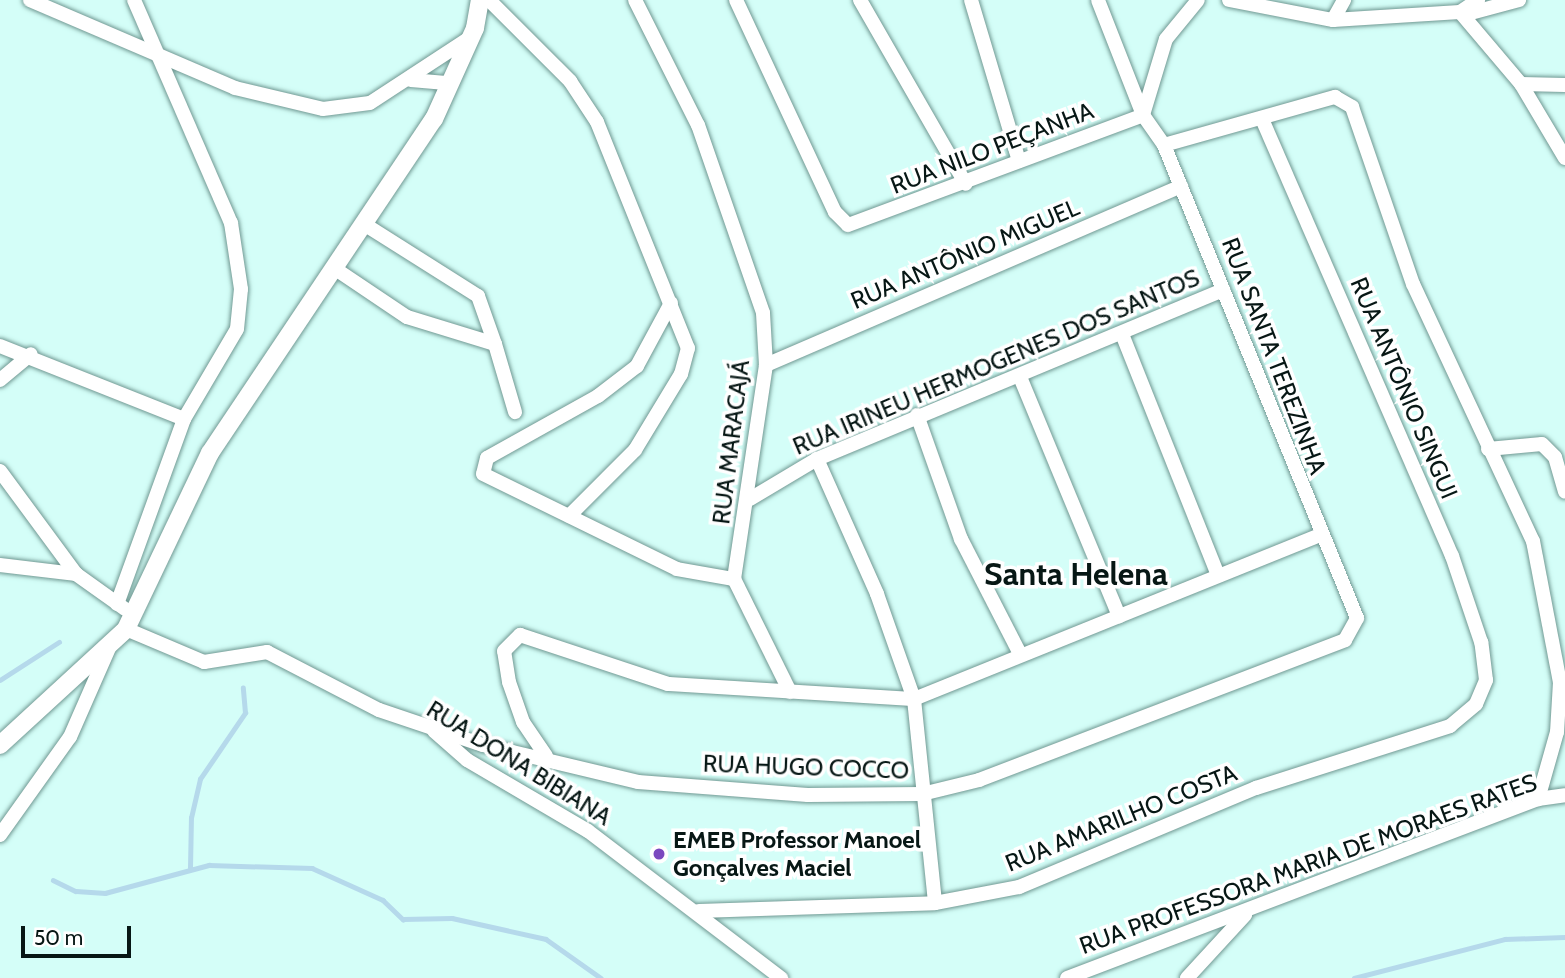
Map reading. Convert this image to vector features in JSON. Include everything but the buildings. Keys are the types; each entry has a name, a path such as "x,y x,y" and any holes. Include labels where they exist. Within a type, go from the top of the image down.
{"street":[{"path":"30,0 60,6 235,89 300,106 350,108 411,80 473,33"},
{"path":"117,604 184,419 237,329 241,289 231,223 134,0"},
{"name":"RUA MARACAJÁ","path":"635,0 698,125 754,279 766,365 750,499 734,579"},
{"name":"RUA NILO PEÇANHA","path":"736,0 842,222 858,223 1143,115"},
{"path":"860,0 966,184"},
{"path":"971,0 1019,161"},
{"name":"RUA SANTA TEREZINHA","path":"1098,0 1143,115 1164,145 1320,535 1357,618"},
{"path":"1143,115 1166,39 1198,0"},
{"path":"1231,0 1333,20 1460,10 1519,0"},
{"path":"1333,20 1344,0"},
{"path":"1460,10 1478,0"},
{"path":"0,745 109,648 131,622 210,453 434,119 490,1 570,81 597,122 688,348 681,374 635,450 569,516"},
{"path":"1460,10 1521,84 1565,158"},
{"path":"411,80 449,83"},
{"path":"1521,84 1565,86"},
{"path":"1164,145 1262,120 1335,97 1352,107 1413,284 1533,541 1552,622 1558,732 1538,799"},
{"name":"RUA ANTÔNIO SINGUI","path":"1262,120 1452,556 1486,680"},
{"name":"RUA ANTÔNIO MIGUEL","path":"766,365 1181,186"},
{"path":"364,224 478,296 515,412"},
{"path":"334,268 407,317 495,344"},
{"name":"RUA IRINEU HERMOGENES DOS SANTOS","path":"750,499 817,459 917,415 1020,377 1223,290"},
{"path":"671,303 637,366 598,396 537,425 487,458 483,474 677,569 734,579 790,692"},
{"path":"1122,334 1218,575"},
{"path":"0,346 31,354 141,407 184,419"},
{"path":"0,380 31,354"},
{"path":"1020,377 1119,615"},
{"path":"917,415 961,539 1020,654"},
{"path":"1488,449 1542,444 1555,457 1565,492"},
{"path":"817,459 877,594 914,699 935,903"},
{"path":"0,471 76,574"},
{"path":"546,756 523,722 509,682 504,651 520,635 668,684 914,699 1320,535"},
{"path":"0,565 76,574"},
{"name":"RUA DONA BIBIANA","path":"76,574 117,604 131,622 204,662 267,652 379,710 428,726 467,760 588,831 699,911 781,978"},
{"name":"RUA HUGO COCCO","path":"428,726 638,782 807,795 922,794 979,780 1266,672 1345,640 1357,618"},
{"path":"0,835 30,801 70,737 109,648"},
{"name":"RUA AMARILHO COSTA","path":"699,911 935,903 1019,887 1256,788 1450,726 1476,704 1486,680"},
{"name":"RUA PROFESSORA MARIA DE MORAES RATES","path":"1067,978 1245,915 1538,799 1565,795"},
{"path":"1187,978 1245,915"}],"waterway":[{"path":"0,680 59,642"},
{"path":"190,868 191,818 200,779 245,713 243,688"},
{"path":"53,880 76,891 105,893 209,865 312,868 383,900 403,919 452,918 546,939 601,978"},
{"path":"1354,978 1505,939 1565,937"}],"place":[{"name":"EMEB Professor Manoel Gonçalves Maciel","path":"659,854"}],"district":[{"name":"Santa Helena","path":"1076,574"}]}
